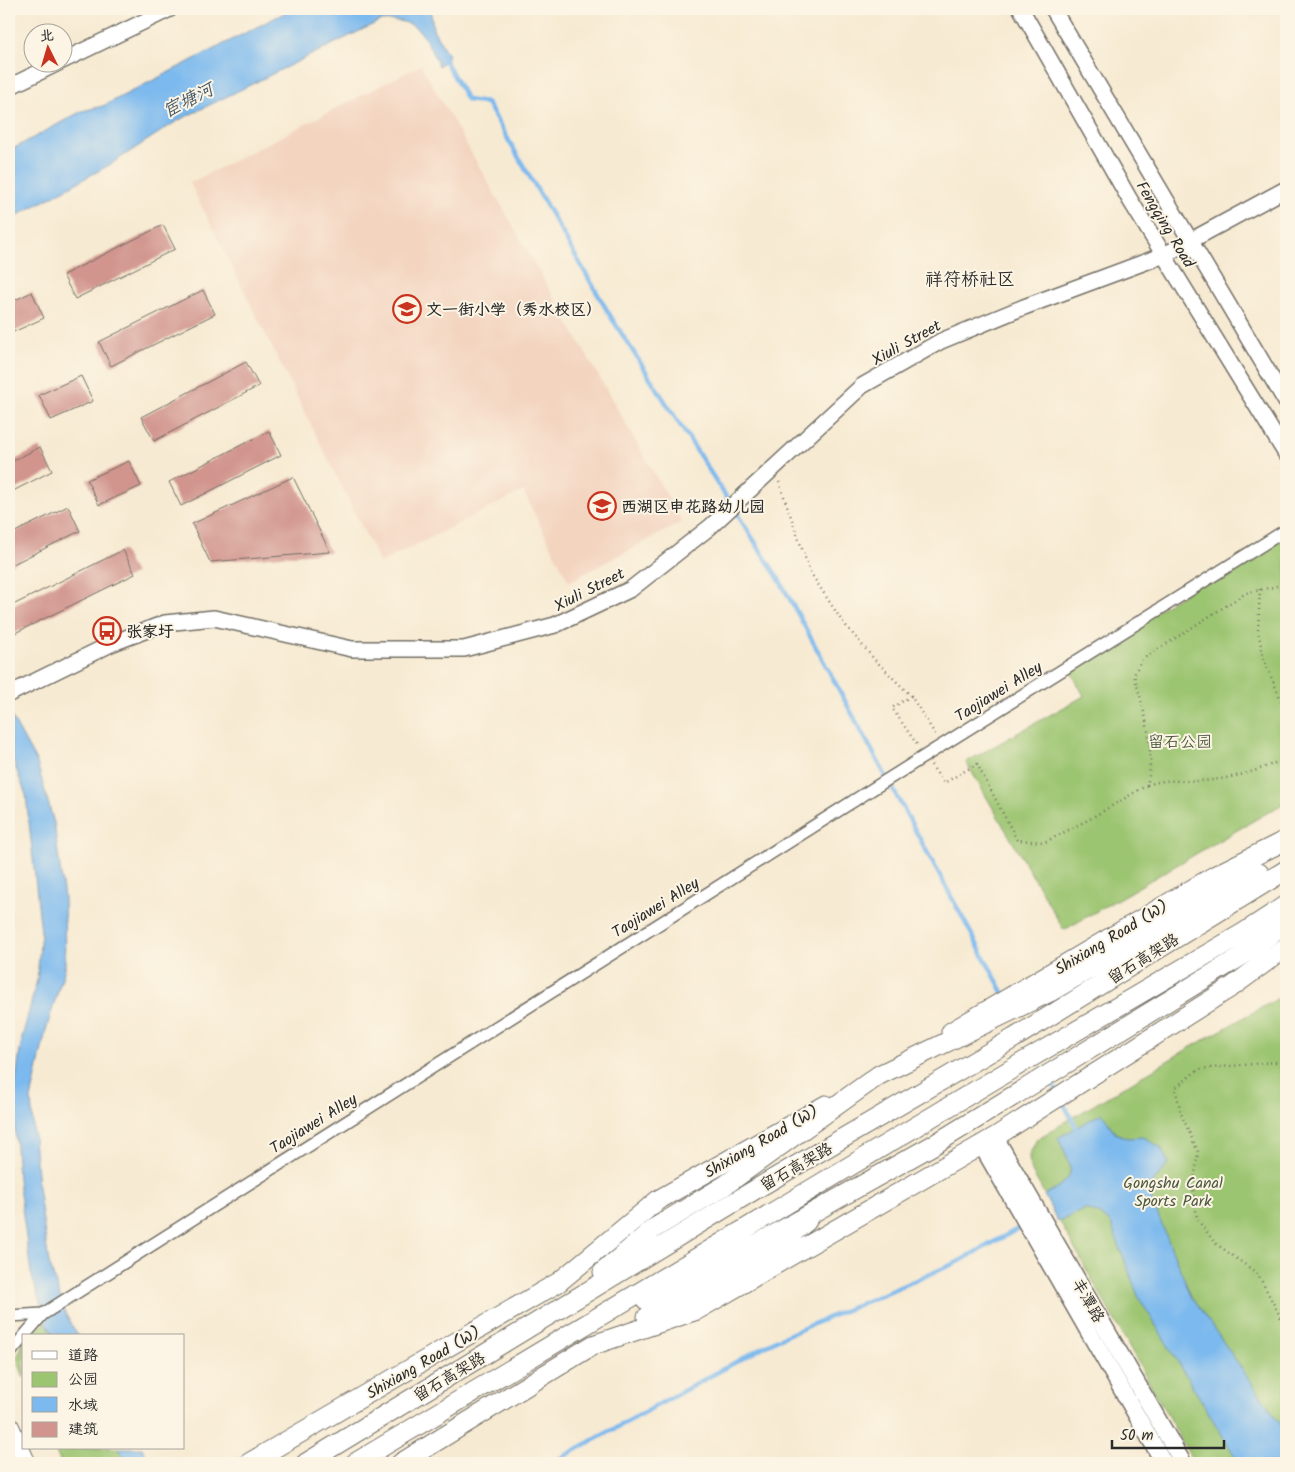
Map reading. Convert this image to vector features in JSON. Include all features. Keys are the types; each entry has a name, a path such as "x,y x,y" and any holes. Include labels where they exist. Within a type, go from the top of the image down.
{"main road":[{"name":"Shixiang Road (W)","path":"1037,990 1216,875 1286,840"},
{"path":"556,1311 653,1229 724,1186 879,1075 1037,990 1225,898 1286,860"},
{"name":"留石高架路","path":"306,1463 756,1189 1014,1038 1085,994 1225,898 1286,870"},
{"name":"留石高架路","path":"355,1463 1025,1061 1099,1018 1249,940 1286,906"},
{"path":"593,1345 697,1310 988,1140 1052,1100 1080,1067 1249,940 1286,922"},
{"path":"574,1332 700,1276 822,1208 1040,1081 1080,1067 1233,986 1286,947"},
{"name":"Shixiang Road (W)","path":"250,1463 559,1282 658,1200 879,1075"},
{"name":"丰潭路","path":"988,1140 1040,1230 1183,1463"},
{"path":"401,1463 593,1345 703,1288 785,1240 822,1208"},
{"name":"丰潭路","path":"1040,1230 1164,1463"},
{"path":"9,1426 26,1463"}],"street":[{"path":"72,57 170,9"},
{"name":"Fengqing Road","path":"1021,9 1130,200 1286,454"},
{"name":"Fengqing Road","path":"1053,9 1286,402"},
{"path":"9,87 40,72"},
{"name":"Xiuli Street","path":"9,694 113,643 165,623 214,618 352,649 464,648 556,625 631,589 710,527 862,386 940,341 1024,306 1164,255 1286,189"},
{"name":"Taojiawei Alley","path":"26,1334 43,1314 939,747 1286,530"},
{"name":"Taojiawei Alley","path":"9,1316 43,1314"},
{"name":"Taojiawei Alley","path":"9,1354 22,1338"}],"path":[{"path":"769,472 785,494 791,520 810,572 842,621 874,659 911,696 939,747"},
{"path":"1282,585 1286,570"},
{"path":"1147,785 1151,768 1145,713 1134,675 1141,660 1246,593 1286,583"},
{"path":"1260,589 1258,631 1264,660 1286,712"},
{"path":"892,708 911,696"},
{"path":"944,783 977,764 1017,840 1045,842 1088,820 1147,785 1163,779 1193,782 1235,777 1264,769 1286,758"},
{"path":"1286,1061 1199,1069 1175,1088 1182,1116 1198,1152 1193,1188 1197,1219 1215,1242 1258,1274 1282,1320 1286,1336"}],"shaded area":[{"name":"文一街小学（秀水校区）","path":"421,65 682,522 569,582 523,491 380,563 190,183"}],"green space":[{"name":"留石公园","path":"1286,527 1286,802 1064,930 966,762 1084,696 1069,668"},
{"name":"Gongshu Canal Sports Park","path":"1286,994 1286,1463 1194,1463 1030,1168 1029,1155 1037,1139 1184,1051"},
{"path":"46,1322 53,1334 30,1334"},
{"path":"22,1345 22,1372 17,1358"},
{"path":"55,1450 120,1450 126,1463 61,1463"}],"water":[{"name":"宦塘河","path":"292,9 433,9 431,12 433,29 449,57 439,66 424,36 412,25 404,22 380,21 177,121 111,164 9,220 9,151 82,111 103,106"},
{"path":"9,712 37,763 54,823 64,898 65,968 46,1030 31,1099 38,1187 49,1263 66,1315 77,1334 53,1334 46,1322 31,1273 18,1179 13,1099 22,1038 37,980 41,932 26,795 9,750"},
{"path":"1102,1113 1115,1133 1129,1138 1144,1137 1161,1148 1169,1164 1154,1181 1151,1198 1191,1296 1286,1432 1286,1463 1239,1463 1138,1296 1111,1224 1101,1215 1085,1209 1058,1222 1044,1195 1063,1183 1070,1172 1070,1166 1058,1138"},
{"path":"120,1450 143,1450 150,1463 126,1463"}],"building":[{"path":"163,225 175,249 75,299 63,275"},
{"path":"203,290 215,314 111,366 99,342"},
{"path":"32,292 44,318 9,334 9,303"},
{"path":"246,362 259,386 154,441 141,417"},
{"path":"81,376 93,401 51,420 39,395"},
{"path":"269,431 281,455 181,506 169,482"},
{"path":"40,447 52,471 9,493 9,463"},
{"path":"129,461 141,486 99,505 87,480"},
{"path":"293,477 330,552 210,562 192,524"},
{"path":"68,506 80,531 9,566 9,535"},
{"path":"123,550 135,574 15,633 9,620 9,607"}],"waterway":[{"path":"442,55 467,100 487,103 611,317 780,581 1004,994"},
{"path":"1050,1078 1058,1093"},
{"path":"1062,1100 1079,1133"},
{"path":"552,1463 776,1340 958,1262 1023,1226"}],"place":[{"name":"文一街小学（秀水校区）","path":"407,309"},
{"name":"西湖区申花路幼儿园","path":"602,506"},
{"name":"张家圩","path":"107,631"}],"district":[{"name":"祥符桥社区","path":"970,279"}]}
